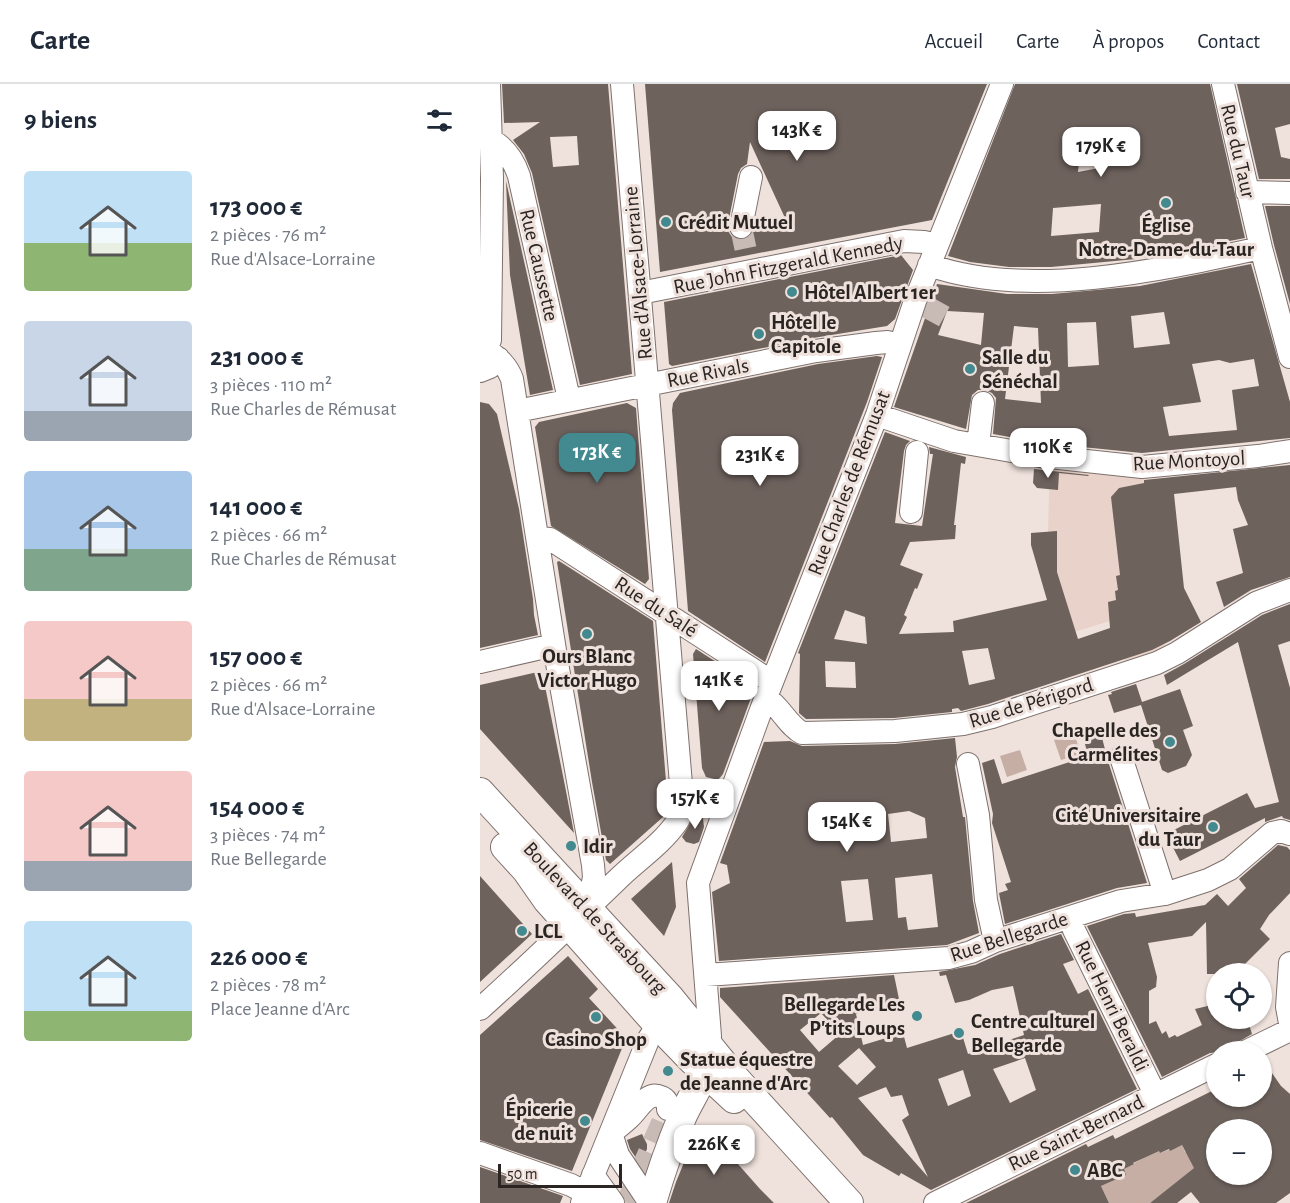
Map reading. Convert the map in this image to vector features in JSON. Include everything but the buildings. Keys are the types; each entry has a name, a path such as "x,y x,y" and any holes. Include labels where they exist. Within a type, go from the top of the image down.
{"main road":[{"name":"Boulevard de Strasbourg","path":"480,792 579,918 658,1025 754,1119 828,1203"},
{"name":"Boulevard de Strasbourg","path":"480,818 526,870 547,900 579,918 687,1019 735,1078 849,1203"},
{"path":"651,1203 664,1160 690,1100 705,1073 709,1045"}],"street":[{"path":"480,1009 579,918 594,877 548,635 538,538 518,411 509,370 486,357 490,330 489,84"},
{"name":"Rue d'Alsace-Lorraine","path":"579,918 618,878 671,830 679,820 682,796 622,84"},
{"name":"Rue Charles de Rémusat","path":"706,975 698,883 769,690 877,415 899,345 916,308 933,255 1002,84"},
{"name":"Rue du Taur","path":"1223,84 1247,192 1290,357"},
{"name":"Rue Caussette","path":"491,140 499,144 508,154 519,176 569,399"},
{"path":"741,227 751,177"},
{"path":"1247,192 1290,193"},
{"name":"Rue John Fitzgerald Kennedy","path":"640,293 748,263 904,241 924,242 933,255 954,272 1006,279 1048,281 1130,273 1261,248"},
{"name":"Rue Rivals","path":"518,411 816,351 888,342 899,345"},
{"path":"978,445 983,403"},
{"name":"Rue Montoyol","path":"877,415 922,440 954,441 1040,456 1142,467 1247,458 1290,451"},
{"path":"911,512 922,440"},
{"name":"Rue du Salé","path":"538,538 550,539 666,614 769,690"},
{"name":"Rue de Périgord","path":"769,690 795,730 802,733 895,731 963,724 992,717 1157,663 1177,653 1256,603 1290,590"},
{"path":"480,662 548,635"},
{"path":"1121,757 1165,894"},
{"path":"968,764 978,815 986,900 995,941"},
{"name":"Rue Bellegarde","path":"706,975 949,958 1128,899 1165,894 1217,877 1230,869 1272,833 1287,828"},
{"name":"Rue Henri Beraldi","path":"1070,918 1155,1094"},
{"path":"1290,963 1287,987 1290,1023"},
{"path":"706,975 709,1045"},
{"path":"591,1186 648,1040 658,1025 673,1019 687,1019"},
{"path":"1267,1041 1290,1030"},
{"name":"Rue Saint-Bernard","path":"939,1202 1206,1070"},
{"path":"611,1133 650,1097 663,1097 668,1109"},
{"path":"611,1133 623,1162 651,1203"},
{"path":"480,1153 571,1185 591,1186 633,1203"},
{"path":"623,1162 631,1168 639,1169 664,1160"},
{"path":"591,1186 613,1203"}],"shaded area":[{"path":"1050,464 1143,473 1165,648 1126,663 1110,621 1061,636 1031,545 1031,533 1048,532"},
{"path":"1074,733 1081,754 1061,760 1054,740"},
{"path":"1020,750 1027,770 1007,777 1000,756"},
{"path":"1206,1138 1206,1159 1150,1203 1109,1203 1101,1186 1126,1175 1124,1169 1159,1149 1160,1153 1182,1145 1185,1152"}],"tunnel":[{"path":"741,227 747,256"},
{"path":"925,306 945,317"},
{"path":"627,1203 668,1109"}],"place":[{"name":"Église Notre-Dame-du-Taur","path":"1166,203"},
{"name":"Crédit Mutuel","path":"666,222"},
{"name":"Hôtel Albert 1er","path":"792,292"},
{"name":"Hôtel le Capitole","path":"759,334"},
{"name":"Salle du Sénéchal","path":"970,369"},
{"name":"Ours Blanc Victor Hugo","path":"587,634"},
{"name":"Chapelle des Carmélites","path":"1170,742"},
{"name":"Cité Universitaire du Taur","path":"1213,827"},
{"name":"Idir","path":"571,846"},
{"name":"LCL","path":"522,931"},
{"name":"Bellegarde Les P'tits Loups","path":"917,1016"},
{"name":"Casino Shop","path":"596,1017"},
{"name":"Centre culturel Bellegarde","path":"959,1033"},
{"name":"Statue équestre de Jeanne d'Arc","path":"668,1071"},
{"name":"Épicerie de nuit","path":"585,1121"},
{"name":"ABC","path":"1075,1170"}]}
